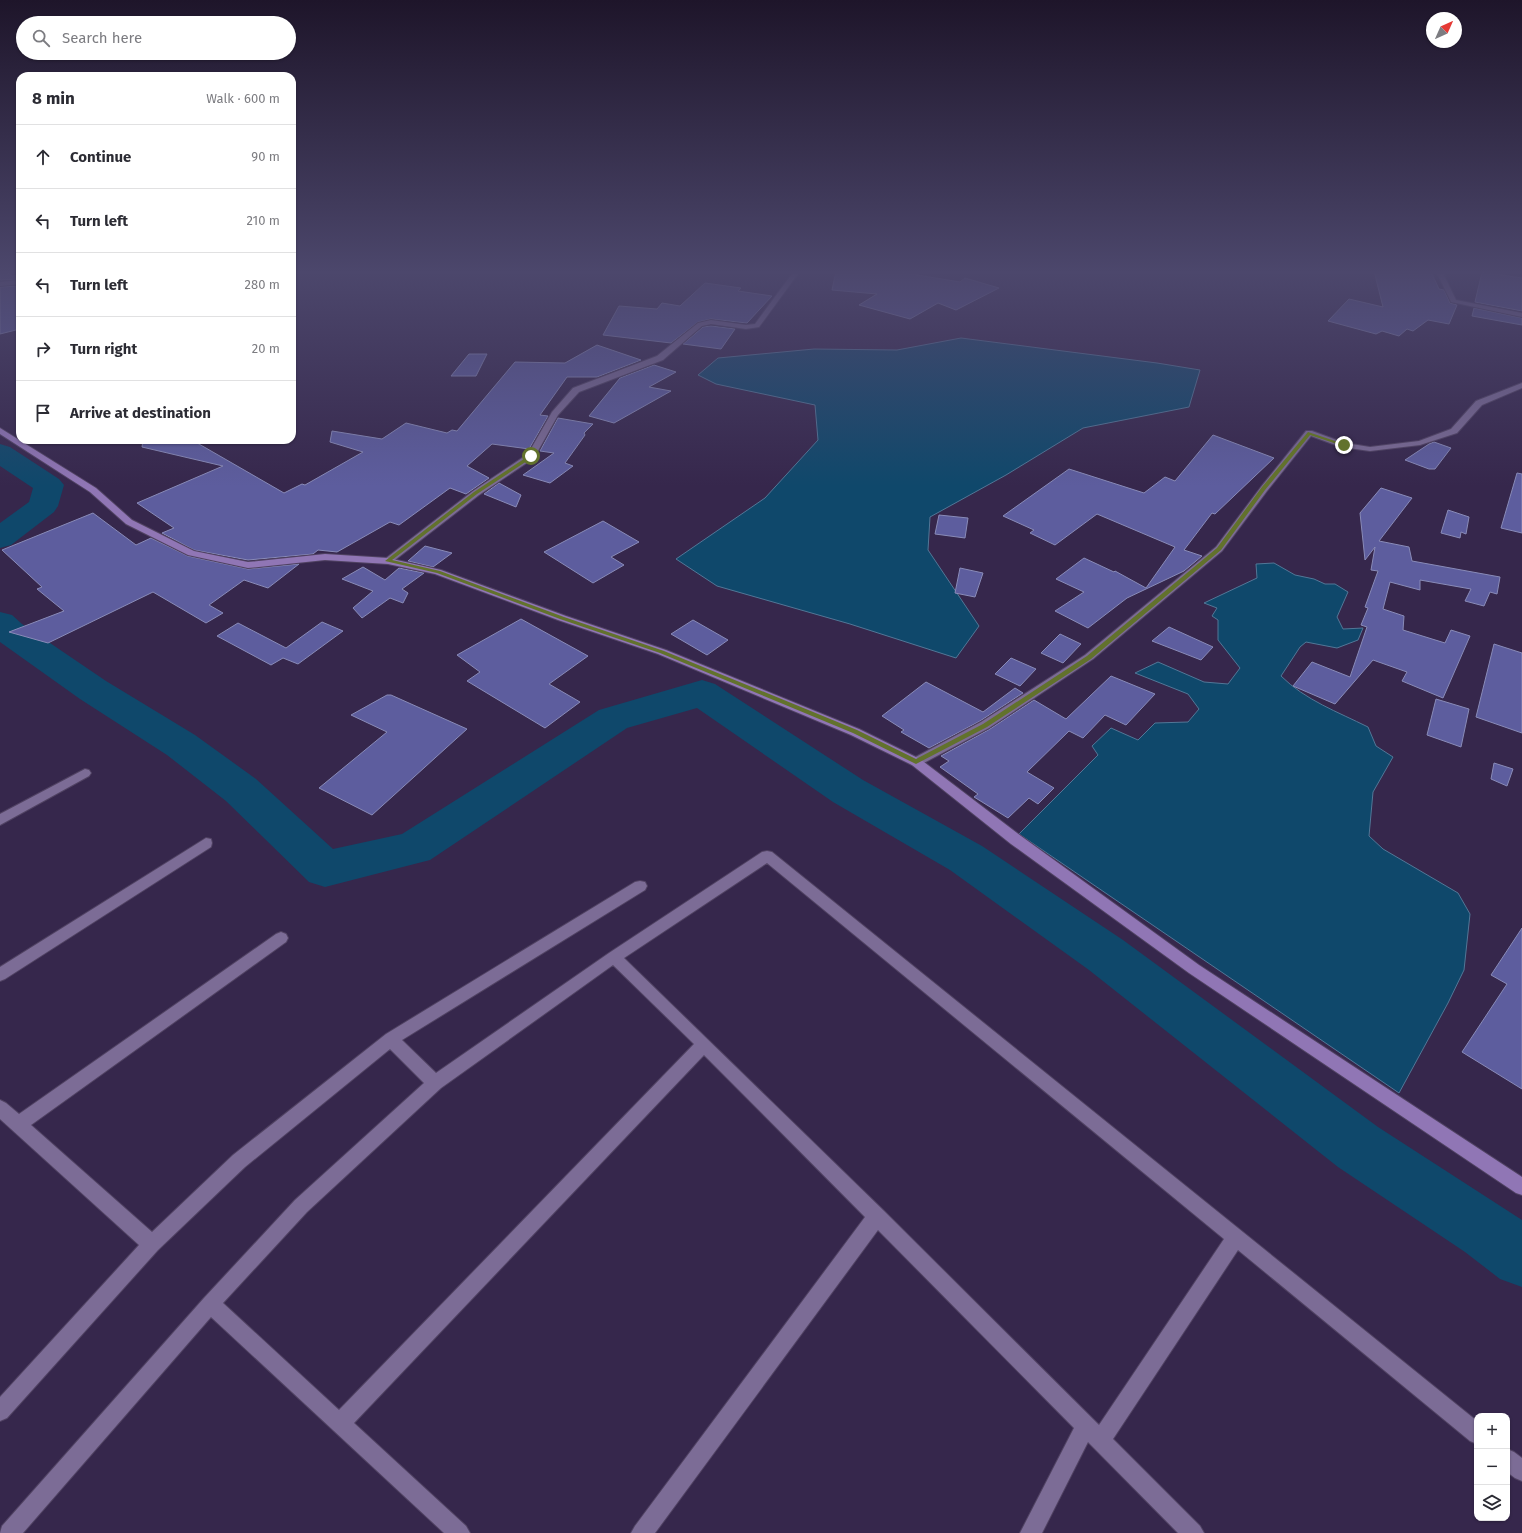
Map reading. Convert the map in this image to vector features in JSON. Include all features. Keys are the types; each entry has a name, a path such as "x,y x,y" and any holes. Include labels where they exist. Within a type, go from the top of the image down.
{"street":[{"path":"388,561 476,493 531,456 555,414 576,390 660,358 678,343"},
{"path":"916,762 985,725 1089,657 1219,549 1264,488 1309,433 1344,445 1370,449 1420,442 1454,431 1479,403 1522,385"},
{"path":"0,430 16,440"},
{"path":"22,444 93,490 129,522 191,553 248,564 325,557 388,561 438,572 562,618 662,652 855,732 916,762 1016,840 1194,968 1522,1187"},
{"path":"0,820 85,773"},
{"path":"0,975 206,843"},
{"path":"8,1533 210,1304 301,1206 435,1083 614,957 767,856 1474,1432"},
{"path":"0,1411 152,1244 239,1161 391,1039 640,886"},
{"path":"18,1124 281,938"},
{"path":"614,957 877,1216 1193,1533"},
{"path":"391,1039 435,1083"},
{"path":"340,1423 704,1044"},
{"path":"0,1108 152,1244"},
{"path":"642,1533 877,1216"},
{"path":"1100,1440 1236,1237"},
{"path":"210,1304 459,1533"},
{"path":"1031,1533 1085,1426"},
{"path":"1510,1461 1522,1471"}],"water":[{"path":"937,343 997,343 1200,370 1189,407 1083,428 1006,475 930,517 928,550 979,626 956,658 850,624 717,586 676,559 765,498 818,440 815,405 716,384 698,375 718,358 814,349 897,350"},
{"path":"1274,563 1295,575 1314,579 1325,584 1335,584 1348,592 1337,617 1343,629 1363,628 1358,640 1337,648 1306,642 1300,647 1281,676 1311,699 1368,727 1376,746 1393,757 1373,792 1369,836 1383,849 1458,893 1470,914 1464,970 1448,1003 1399,1093 1019,834 1098,755 1092,746 1111,728 1138,740 1155,723 1188,722 1199,709 1188,694 1135,673 1158,662 1204,682 1228,684 1240,668 1218,640 1218,620 1212,616 1217,608 1204,603 1257,578 1256,564"}],"building":[{"path":"685,343 726,343 721,349 683,344"},
{"path":"597,345 641,360 597,377 567,377 540,415 548,416 529,449 492,444 467,466 489,478 466,494 450,488 399,525 390,522 337,552 318,550 313,554 248,560 194,550 162,533 174,528 137,503 223,466 142,447 142,444 199,444 284,493 302,484 305,485 363,452 330,442 332,431 382,439 406,423 447,433 452,430 457,431 515,362 565,363"},
{"path":"469,354 487,354 476,376 451,376"},
{"path":"654,365 676,372 649,387 671,391 614,423 589,416 620,378"},
{"path":"558,418 593,424 584,433 585,435 565,463 573,466 550,483 523,475 554,453 540,451"},
{"path":"1213,435 1274,458 1215,514 1212,513 1184,550 1202,556 1184,571 1127,598 1088,628 1055,611 1084,592 1056,579 1084,558 1114,572 1115,571 1146,588 1175,547 1097,514 1055,545 1030,533 1034,530 1003,516 1069,469 1144,493 1165,477 1175,481"},
{"path":"1434,442 1451,448 1435,469 1429,469 1405,460 1429,444"},
{"path":"1517,473 1522,474 1522,533 1501,528"},
{"path":"499,483 521,495 516,507 484,494"},
{"path":"1381,488 1412,498 1379,541 1409,547 1412,561 1500,577 1497,594 1490,592 1484,606 1465,601 1471,589 1420,580 1420,590 1390,582 1383,609 1404,616 1403,630 1445,643 1451,630 1470,636 1443,698 1402,681 1407,672 1373,660 1335,704 1293,686 1312,662 1350,677 1367,627 1361,625 1368,608 1365,607 1378,571 1371,570 1375,547 1365,560 1360,513"},
{"path":"1448,510 1469,517 1466,534 1461,532 1460,538 1441,533"},
{"path":"93,513 136,545 151,538 188,556 248,569 299,564 268,588 244,580 209,605 223,613 206,623 153,592 48,643 9,632 64,611 37,589 42,587 2,550"},
{"path":"939,515 968,518 965,538 935,534"},
{"path":"603,521 639,542 611,557 624,565 593,583 544,552"},
{"path":"425,546 452,553 433,567 408,561"},
{"path":"363,567 385,580 399,568 424,573 402,589 408,593 403,603 390,598 362,618 353,608 373,591 342,579"},
{"path":"960,568 983,573 975,597 955,593"},
{"path":"521,619 588,656 549,684 580,702 545,728 467,681 480,672 457,655"},
{"path":"693,620 728,640 707,655 671,634"},
{"path":"322,622 343,631 298,664 283,658 271,665 217,636 238,623 286,648"},
{"path":"1169,627 1213,647 1201,660 1152,641"},
{"path":"1060,634 1081,644 1063,663 1041,653"},
{"path":"1494,644 1522,653 1522,733 1476,717"},
{"path":"1011,658 1036,669 1020,686 995,674"},
{"path":"1111,676 1155,694 1126,725 1105,715 1083,738 1069,731 1027,772 1054,788 1038,804 1029,798 1008,818 974,797 978,794 940,767 949,761 941,756 990,729 1034,700 1066,719"},
{"path":"926,682 983,712 1015,688 1023,693 980,721 929,748 901,732 904,730 882,716"},
{"path":"387,695 391,695 467,729 372,815 319,788 387,732 351,715"},
{"path":"1436,699 1469,709 1461,747 1427,735"},
{"path":"1494,763 1513,769 1507,786 1491,779"},
{"path":"1522,928 1522,1089 1462,1052 1507,984 1491,975"}],"waterway":[{"path":"0,453 49,485 43,506 0,538"},
{"path":"0,623 9,632 93,690 181,745 241,790 325,869 414,848 613,719 702,693 848,791 966,858 1106,955 1358,1147 1486,1231 1522,1257"}],"route":[{"path":"531,456 476,493 388,561 438,572 562,618 662,652 855,732 916,762 985,725 1089,657 1219,549 1264,488 1309,433 1344,445"}]}
